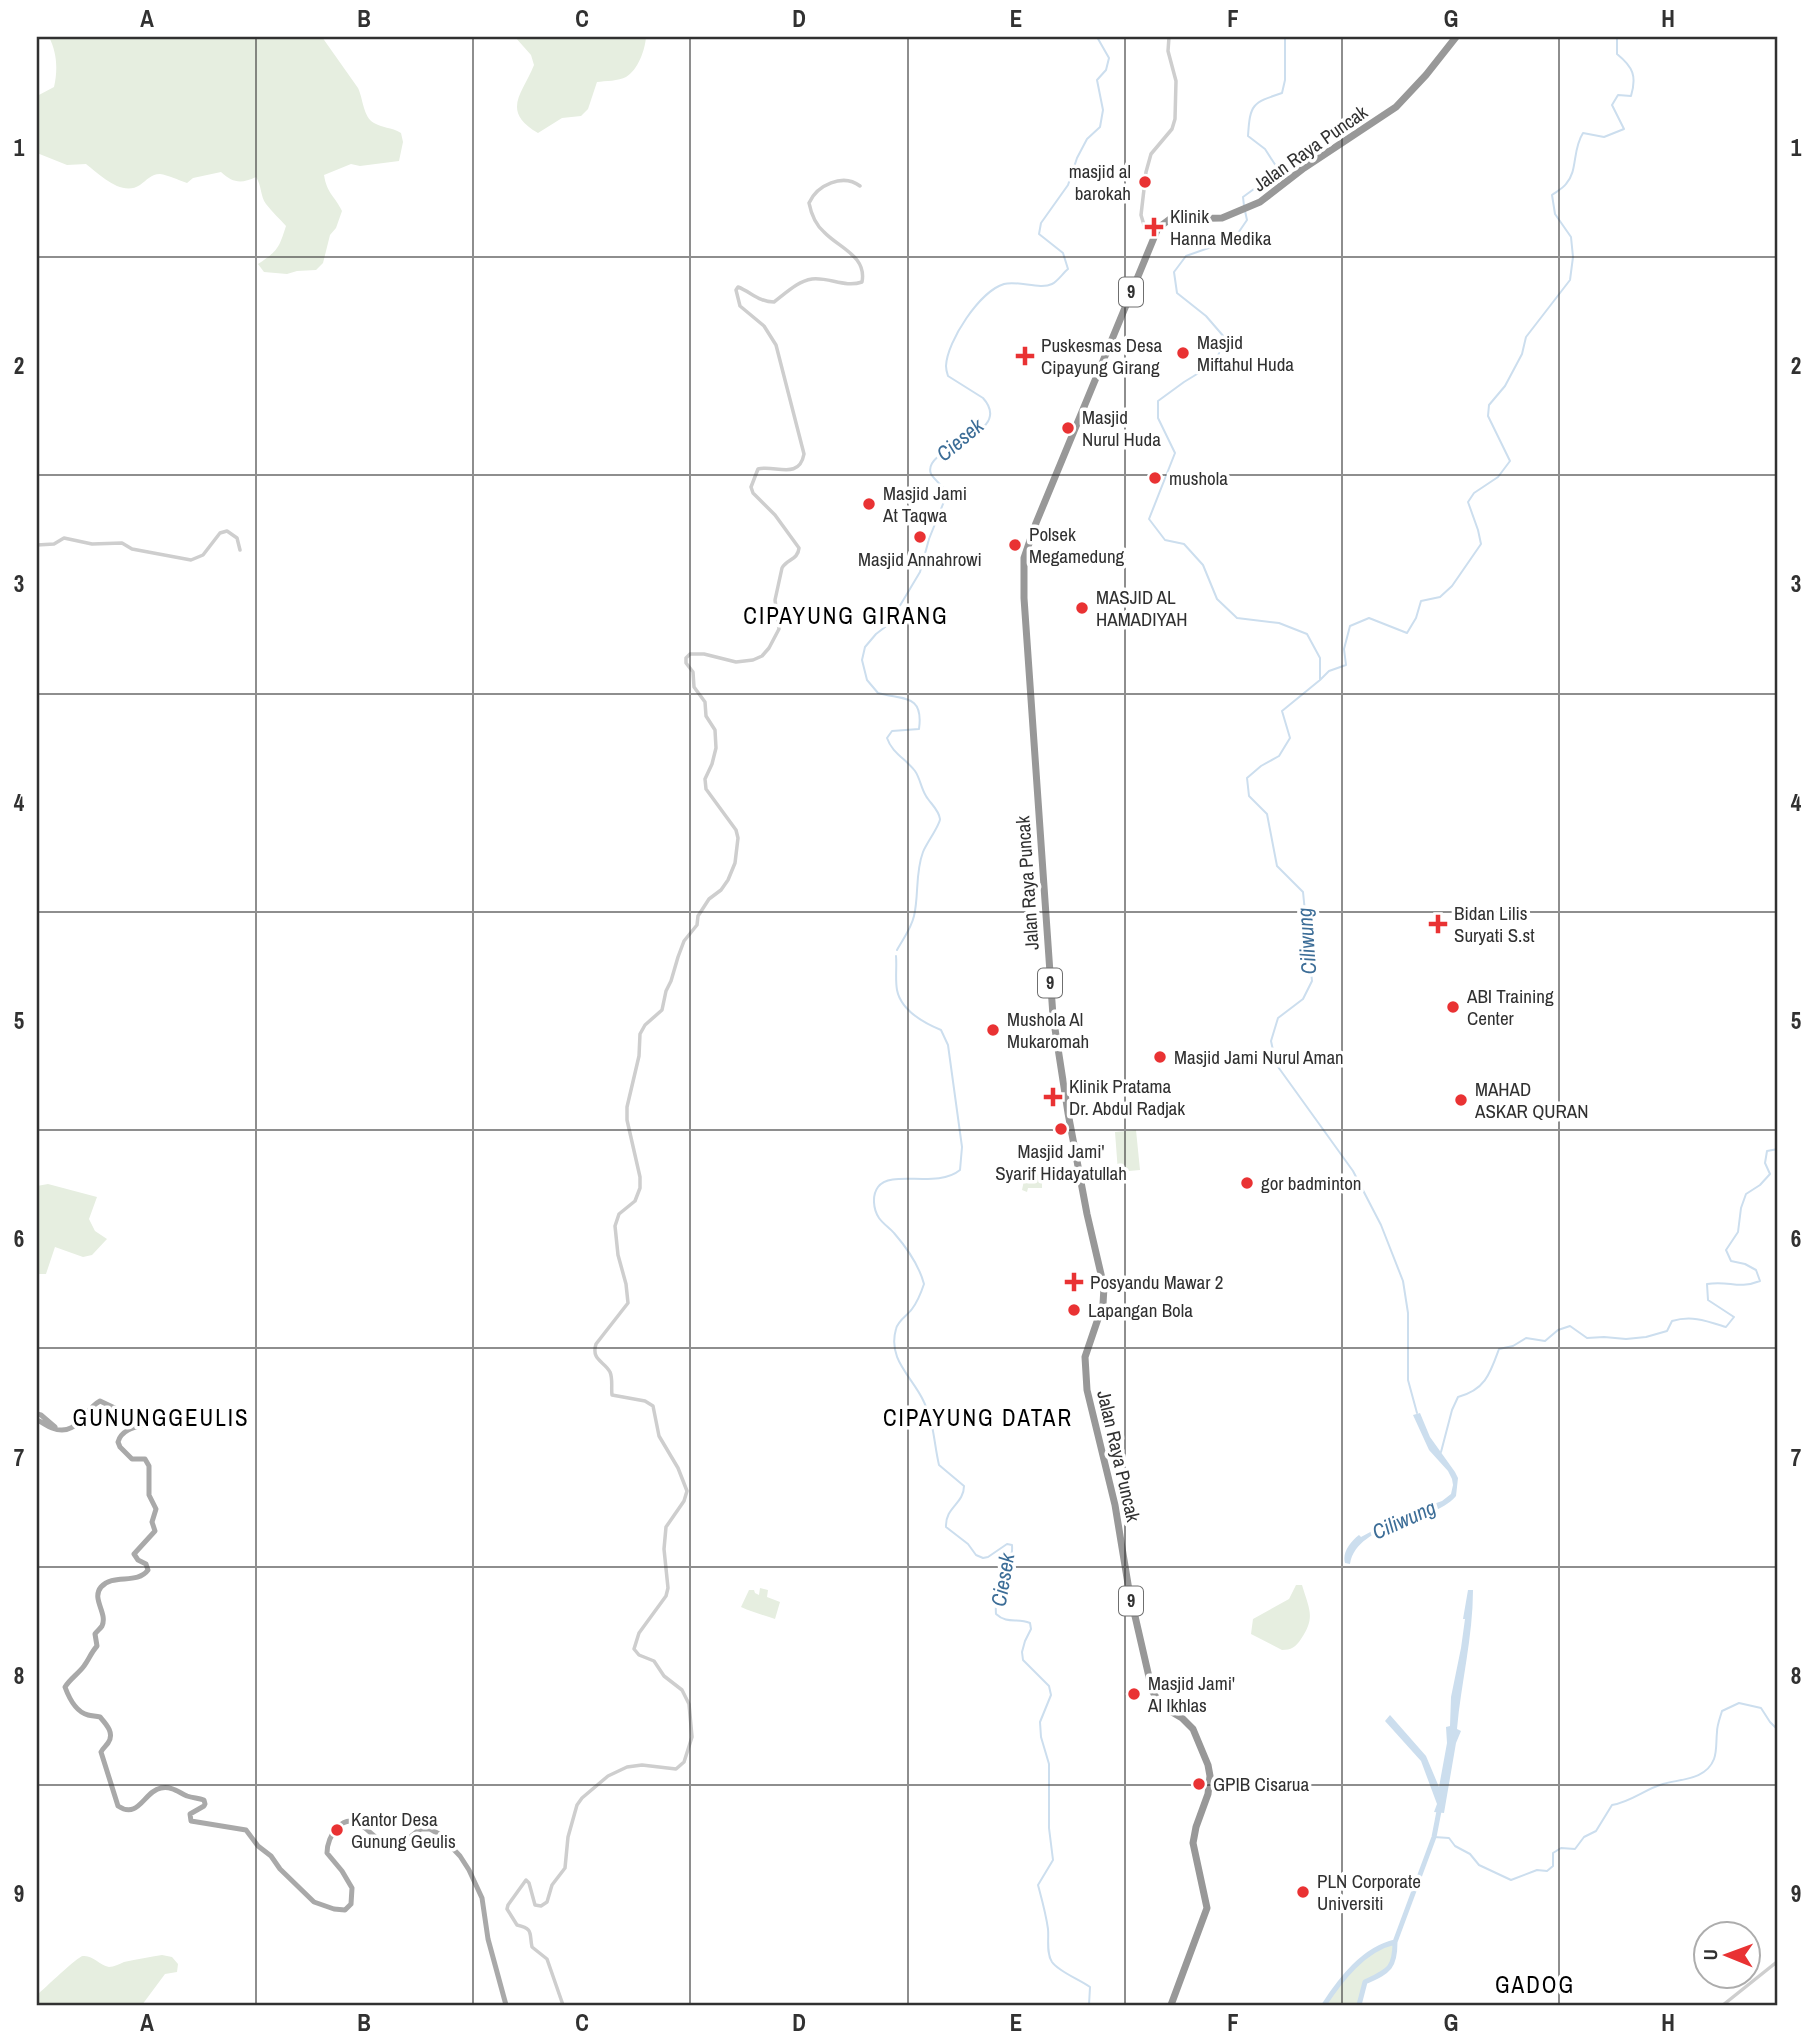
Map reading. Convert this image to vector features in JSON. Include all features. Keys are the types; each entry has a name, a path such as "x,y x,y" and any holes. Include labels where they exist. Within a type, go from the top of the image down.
{"highway":[{"name":"Jalan Raya Puncak","path":"1171,2005 1207,1908 1193,1843 1208,1794 1210,1776 1193,1729 1182,1717 1160,1705 1152,1690 1129,1590 1116,1510 1087,1390 1085,1357 1103,1304 1104,1287 1069,1120 1053,1016 1023,569 1025,554 1160,225 1170,219 1221,218 1249,208 1396,107 1456,37"}],"main road":[{"path":"37,1420 57,1430 66,1430 76,1426 89,1408 100,1401 119,1410 144,1416 148,1421 122,1434 118,1442 132,1459 145,1459 149,1464 149,1495 156,1509 152,1522 155,1531 134,1554 146,1564 148,1570 140,1577 110,1582 101,1587 98,1597 103,1621 94,1634 97,1646 65,1688 79,1710 100,1717 109,1730 109,1742 101,1752 118,1806 134,1809 154,1791 166,1788 204,1800 204,1806 190,1814 191,1821 245,1829 271,1856 279,1869 314,1902 338,1910 345,1910 351,1904 352,1892 347,1878 327,1853 332,1835 341,1824 356,1822 380,1842 390,1845 401,1843 421,1829 434,1831 462,1858 480,1894 488,1939 506,2005"},
{"path":"37,1414 57,1430"}],"street":[{"path":"1155,233 1144,226 1141,215 1151,153 1170,132 1175,119 1176,81 1168,51 1170,37"},
{"path":"563,2005 547,1959 533,1947 530,1931 517,1925 508,1905 526,1880 536,1905 541,1906 547,1902 552,1885 565,1868 568,1837 577,1805 582,1798 608,1776 627,1767 642,1765 678,1768 684,1762 692,1737 691,1710 684,1694 664,1676 654,1661 639,1655 634,1649 639,1633 668,1590 664,1549 666,1527 685,1499 686,1487 677,1464 661,1440 653,1406 645,1401 612,1395 610,1373 598,1361 594,1349 628,1303 618,1257 615,1224 619,1214 636,1198 640,1188 627,1107 639,1056 641,1032 662,1010 684,941 697,925 698,916 708,901 726,884 736,858 737,832 706,789 705,779 716,748 715,730 706,716 705,702 694,687 693,672 686,663 686,658 690,654 698,653 740,662 756,659 766,652 779,629 775,600 782,568 796,558 799,552 799,548 780,522 753,493 751,487 758,469 794,468 802,462 804,454 775,342 764,326 740,306 736,290 738,287 742,288 755,297 775,302 790,290 812,279 852,284 862,282 863,275 858,260 821,229 808,203 812,195 824,185 845,180 856,182 860,186"},
{"path":"37,545 54,544 64,538 92,544 122,543 132,549 191,561 203,555 223,531 236,536 240,550"},
{"path":"1723,2005 1778,1961"}],"shaded area":[{"path":"49,37 322,37 358,88 370,120 401,133 403,142 399,161 360,166 351,164 324,175 329,191 342,211 336,228 330,235 323,263 316,270 287,274 264,272 258,264 277,248 286,226 264,201 256,177 237,181 221,172 193,178 187,183 157,174 140,185 126,188 104,179 86,164 67,165 37,153 37,96 54,87 56,74 55,55"},
{"path":"515,37 646,37 640,59 630,74 620,79 597,82 588,109 581,116 562,118 538,133 526,125 517,109 520,93 534,65 531,55"},
{"path":"1136,1130 1140,1170 1118,1172 1115,1132"},
{"path":"1045,1160 1051,1160 1048,1181 1042,1182 1042,1188 1028,1188 1027,1192 1022,1190 1027,1166 1045,1167"},
{"path":"48,1184 97,1197 89,1219 95,1231 107,1239 92,1255 83,1257 55,1247 46,1274 38,1274 37,1186"},
{"path":"1296,1585 1302,1585 1310,1613 1306,1631 1297,1644 1291,1649 1282,1650 1251,1634 1253,1619 1289,1599"},
{"path":"760,1588 768,1590 767,1597 780,1602 775,1619 741,1607 749,1590 754,1590 759,1595"},
{"path":"1395,1942 1392,1964 1385,1972 1365,1982 1359,2005 1324,2005 1346,1975 1363,1958"},
{"path":"162,1955 172,1957 178,1964 177,1972 165,1974 142,2005 37,2005 37,1995 80,1957 90,1957 109,1967"}],"water":[{"path":"1420,1413 1430,1437 1458,1478 1456,1496 1431,1512 1366,1539 1356,1550 1350,1564 1345,1563 1347,1548 1359,1535 1361,1537 1400,1516 1442,1501 1451,1494 1452,1479 1429,1450 1413,1415"},
{"path":"1468,1590 1473,1590 1457,1729 1461,1731 1456,1743 1444,1813 1434,1812 1437,1804 1421,1761 1385,1721 1390,1715 1426,1756 1439,1787"}],"waterway":[{"name":"Ciesek","path":"897,950 914,916 923,852 940,819 924,793 915,771 892,748 887,738 892,731 919,729 918,709 909,700 878,693 867,680 862,660 865,647 889,624 920,572 946,491 931,474 931,464 988,422 990,411 983,398 948,376 948,356 958,331 975,306 995,289 1010,283 1047,286 1068,269 1063,253 1039,234 1041,223 1068,185 1087,139 1100,127 1103,110 1097,80 1106,70 1109,58 1097,37"},
{"name":"Ciliwung","path":"1244,206 1243,197 1258,186 1276,166 1265,149 1248,136 1254,106 1264,99 1282,93 1285,80 1285,37"},
{"path":"1320,680 1329,671 1346,665 1344,649 1350,626 1369,618 1407,633 1416,618 1421,601 1440,597 1452,586 1481,544 1468,502 1474,493 1498,477 1510,461 1488,416 1489,405 1505,386 1522,354 1526,337 1570,280 1573,257 1571,237 1555,214 1552,195 1570,179 1577,146 1583,133 1604,137 1624,129 1612,105 1618,95 1631,96 1634,83 1630,68 1617,54 1617,37"},
{"name":"Ciliwung","path":"1245,211 1247,220 1234,239 1186,256 1174,272 1177,293 1206,316 1225,338 1215,363 1158,401 1158,418 1175,453 1149,519 1165,540 1184,544 1203,565 1217,599 1237,618 1279,623 1307,634 1320,658 1320,680 1282,711 1290,738 1279,756 1247,778 1249,796 1267,814 1277,866 1303,892 1312,981 1303,999 1278,1018 1271,1041 1276,1064 1353,1171 1381,1225 1403,1281 1408,1313 1408,1380 1417,1413"},
{"name":"Ciesek","path":"896,956 896,986 903,1004 914,1015 941,1030 948,1045 962,1147 960,1170 939,1178 893,1179 884,1182 875,1194 877,1214 908,1251 924,1284 914,1306 897,1326 895,1350 902,1368 927,1410 939,1465 964,1486 961,1497 948,1515 946,1527 968,1544 976,1555 983,1558 1007,1544 1012,1545 1011,1555 1000,1577 996,1614 1005,1619 1030,1623 1031,1629 1022,1652 1023,1660 1049,1686 1051,1695 1040,1722 1041,1737 1049,1764 1049,1828 1053,1860 1038,1885 1047,1923 1049,1954 1059,1969 1090,1987 1089,2005"},
{"path":"1441,1452 1458,1397 1475,1390 1485,1380 1499,1349 1513,1346 1526,1338 1545,1341 1558,1330 1570,1326 1587,1338 1626,1339 1667,1331 1672,1321 1679,1319 1699,1320 1726,1327 1734,1317 1708,1300 1707,1284 1745,1285 1760,1281 1756,1270 1731,1261 1726,1250 1738,1232 1746,1194 1770,1174 1765,1163 1767,1151 1778,1149"},
{"path":"1434,1837 1449,1838 1455,1846 1470,1854 1479,1865 1511,1880 1537,1870 1547,1871 1553,1866 1553,1853 1561,1848 1575,1849 1584,1837 1596,1831 1612,1805 1656,1786 1692,1778 1705,1771 1715,1756 1717,1727 1722,1711 1739,1703 1761,1708 1778,1730"},
{"name":"Ciliwung","path":"1359,2005 1365,1982 1385,1972 1392,1964 1395,1942 1434,1837 1440,1806"},
{"name":"Ciliwung","path":"1324,2005 1346,1975 1363,1958 1395,1942"}],"place":[{"name":"masjid al barokah","path":"1145,182"},
{"name":"Klinik Hanna Medika","path":"1154,227"},
{"name":"Masjid Miftahul Huda","path":"1183,353"},
{"name":"Puskesmas Desa Cipayung Girang","path":"1025,356"},
{"name":"Masjid Nurul Huda","path":"1068,428"},
{"name":"mushola","path":"1155,478"},
{"name":"Masjid Jami At Taqwa","path":"869,504"},
{"name":"Masjid Annahrowi","path":"920,537"},
{"name":"Polsek Megamedung","path":"1015,545"},
{"name":"MASJID AL HAMADIYAH","path":"1082,608"},
{"name":"Bidan Lilis Suryati S.st","path":"1438,924"},
{"name":"ABI Training Center","path":"1453,1007"},
{"name":"Mushola Al Mukaromah","path":"993,1030"},
{"name":"Masjid Jami Nurul Aman","path":"1160,1057"},
{"name":"Klinik Pratama Dr. Abdul Radjak","path":"1053,1097"},
{"name":"MAHAD ASKAR QURAN","path":"1461,1100"},
{"name":"Masjid Jami' Syarif Hidayatullah","path":"1061,1129"},
{"name":"gor badminton","path":"1247,1183"},
{"name":"Posyandu Mawar 2","path":"1074,1282"},
{"name":"Lapangan Bola","path":"1074,1310"},
{"name":"Masjid Jami' Al Ikhlas","path":"1134,1694"},
{"name":"GPIB Cisarua","path":"1199,1784"},
{"name":"Kantor Desa Gunung Geulis","path":"337,1830"},
{"name":"PLN Corporate Universiti","path":"1303,1892"}],"district":[{"name":"CIPAYUNG GIRANG","path":"846,616"},
{"name":"GUNUNGGEULIS","path":"161,1418"},
{"name":"CIPAYUNG DATAR","path":"978,1418"},
{"name":"GADOG","path":"1535,1985"}]}
